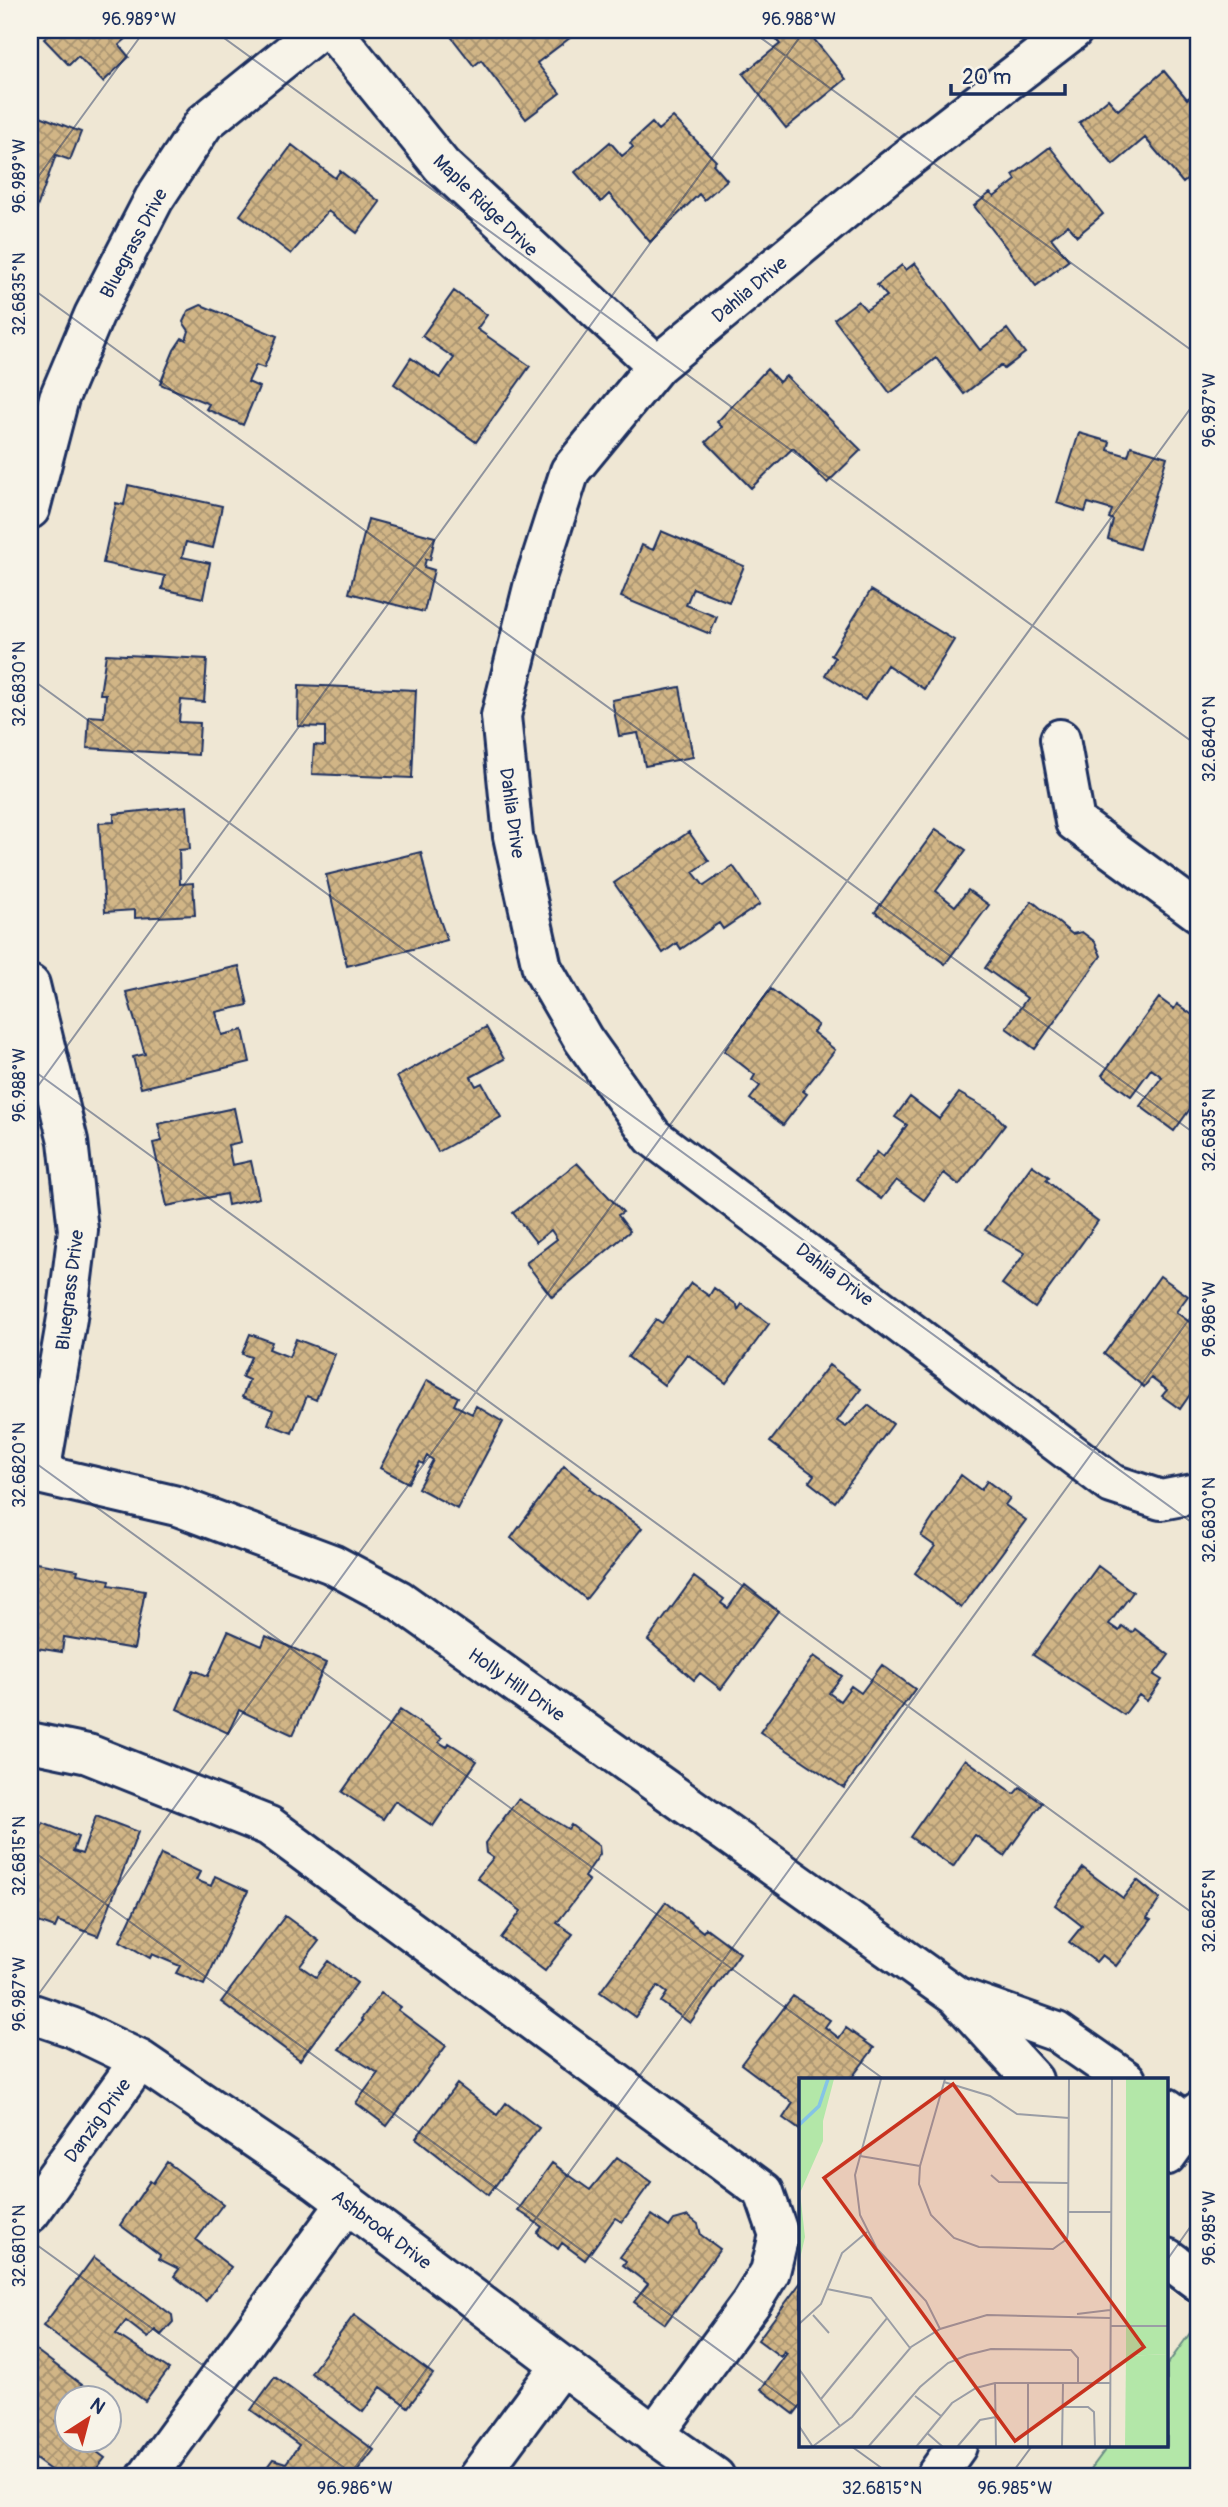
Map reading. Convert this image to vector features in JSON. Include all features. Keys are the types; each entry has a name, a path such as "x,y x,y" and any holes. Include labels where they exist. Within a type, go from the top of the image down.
{"street":[{"name":"Bluegrass Drive","path":"30,509 59,398 94,315 154,199 204,123 319,30"},
{"name":"Maple Ridge Drive","path":"332,30 442,166 657,365"},
{"name":"Dahlia Drive","path":"1073,30 890,172 657,365 570,471 534,583 501,716 513,836 542,968 583,1039 653,1137 1112,1484 1161,1500 1198,1493"},
{"path":"1060,739 1075,822 1198,912"},
{"name":"Bluegrass Drive","path":"30,985 68,1141 78,1230 68,1318 35,1472"},
{"name":"Holly Hill Drive","path":"35,1472 177,1506 332,1564 399,1600 956,1996 1031,2078"},
{"path":"30,1742 88,1754 269,1826 764,2192 779,2235 770,2273 654,2435"},
{"name":"Holly Hill Drive","path":"956,1996 1057,2032 1123,2078"},
{"name":"Ashbrook Drive","path":"30,2013 71,2026 140,2060 347,2203 654,2435 715,2477"},
{"name":"Danzig Drive","path":"30,2213 140,2060"},
{"path":"1168,2153 1185,2115"},
{"path":"147,2477 347,2203"},
{"path":"1168,2259 1198,2281"},
{"path":"478,2477 561,2365"},
{"path":"934,2477 956,2448"}],"green space":[{"path":"1198,2322 1198,2477 1085,2477 1107,2448 1168,2448 1168,2364"}],"building":[{"path":"54,30 136,30 119,45 129,57 103,82 78,56 69,65 44,39"},
{"path":"446,30 565,30 571,37 537,63 560,93 526,119 481,60 474,66"},
{"path":"768,30 812,30 809,33 846,79 786,128 743,74 780,44"},
{"path":"1164,71 1187,99 1196,92 1198,95 1198,170 1183,183 1145,138 1113,165 1079,123 1108,99 1118,110"},
{"path":"30,112 81,132 70,160 56,155 30,227"},
{"path":"673,117 716,161 713,164 727,180 704,200 699,194 650,242 609,194 601,202 575,172 610,142 622,156 633,147 630,143 652,123 658,130"},
{"path":"292,145 335,178 340,171 380,202 357,233 328,211 291,254 240,215"},
{"path":"1050,147 1103,214 1077,236 1068,225 1051,238 1069,260 1036,286 974,206 990,193 994,197 1016,180 1013,175"},
{"path":"915,263 980,350 1007,329 1025,353 1004,369 1001,365 964,394 936,358 890,393 834,319 858,301 866,310 887,296 877,285 902,265 906,270"},
{"path":"454,291 487,315 477,329 530,366 476,442 394,384 411,358 440,378 454,358 422,336"},
{"path":"201,305 277,336 264,368 256,365 248,382 259,387 243,425 206,409 209,404 160,384 174,350 182,338 186,340 189,331 183,322 188,311"},
{"path":"767,369 779,382 786,376 861,450 827,483 793,448 751,488 706,442 722,427 717,422"},
{"path":"1079,433 1110,442 1108,450 1128,456 1131,446 1167,457 1139,549 1108,539 1113,520 1109,518 1112,510 1088,503 1085,512 1057,503"},
{"path":"128,485 222,506 213,548 186,542 182,557 210,563 203,598 162,589 165,576 103,563 116,503 124,505"},
{"path":"368,519 435,537 430,560 426,559 424,567 434,570 424,612 349,593"},
{"path":"661,531 744,566 729,602 693,588 686,605 717,617 710,634 621,597 642,545 653,550"},
{"path":"871,590 954,640 924,689 887,665 865,700 825,675 835,658 831,655"},
{"path":"106,654 207,659 204,702 181,700 179,722 200,723 198,755 87,748 89,716 104,717 106,694 100,694"},
{"path":"299,685 416,690 412,778 312,774 314,745 325,746 325,727 298,726"},
{"path":"680,687 693,757 645,766 638,733 619,736 612,700"},
{"path":"1194,690 1198,690 1198,759 1196,759"},
{"path":"187,806 190,849 179,850 180,884 193,883 195,915 135,918 135,910 105,912 99,823 114,822 114,814"},
{"path":"936,829 966,850 936,891 955,906 968,890 989,905 945,964 875,912"},
{"path":"689,832 709,861 693,872 704,886 733,866 760,904 723,929 719,923 681,949 677,943 663,953 614,883"},
{"path":"421,852 430,892 447,940 347,966 326,875"},
{"path":"1032,901 1072,934 1082,932 1095,942 1101,956 1035,1049 1006,1028 1027,998 985,968"},
{"path":"239,966 248,1005 216,1012 222,1035 243,1030 250,1062 141,1088 133,1057 145,1054 126,992"},
{"path":"771,989 818,1025 813,1032 835,1050 803,1091 807,1094 783,1125 750,1099 760,1086 752,1080 755,1075 724,1051"},
{"path":"1159,998 1174,1009 1177,1004 1198,1019 1198,1098 1174,1131 1140,1106 1162,1077 1151,1069 1131,1096 1102,1075"},
{"path":"486,1027 504,1059 471,1077 476,1086 482,1083 501,1117 438,1152 397,1077"},
{"path":"959,1093 994,1113 1005,1125 959,1185 944,1173 924,1200 896,1180 881,1199 856,1180 877,1152 883,1157 907,1125 895,1117 910,1097 939,1119"},
{"path":"234,1108 241,1142 228,1145 232,1165 251,1161 259,1198 228,1205 226,1194 167,1206 153,1143 162,1141 158,1124"},
{"path":"577,1163 623,1212 618,1215 630,1231 552,1297 526,1263 557,1239 551,1230 536,1242 513,1213"},
{"path":"1032,1165 1049,1177 1046,1180 1098,1221 1035,1308 1002,1284 1025,1253 985,1230"},
{"path":"1160,1276 1188,1296 1176,1312 1191,1323 1198,1314 1198,1383 1180,1409 1162,1396 1167,1390 1151,1378 1144,1387 1104,1354"},
{"path":"691,1283 709,1296 714,1288 737,1305 738,1310 742,1304 769,1324 726,1383 687,1354 664,1385 628,1357 656,1319 662,1323"},
{"path":"250,1334 272,1342 269,1349 289,1357 296,1339 335,1354 316,1400 307,1396 292,1433 268,1424 273,1410 242,1397 249,1380 242,1377 251,1357 242,1354"},
{"path":"829,1365 861,1389 837,1421 846,1427 868,1405 893,1424 835,1502 809,1482 814,1475 770,1442"},
{"path":"427,1380 458,1397 454,1405 472,1414 476,1406 503,1422 457,1509 418,1488 433,1460 427,1456 423,1464 420,1462 408,1483 380,1468"},
{"path":"564,1466 591,1487 589,1489 642,1528 586,1599 511,1538"},
{"path":"961,1475 981,1490 987,1481 1010,1498 1005,1505 1026,1520 961,1608 915,1573 935,1546 921,1536"},
{"path":"30,1562 78,1570 77,1574 110,1580 109,1585 145,1591 134,1649 64,1637 62,1652 30,1647"},
{"path":"1098,1566 1133,1592 1109,1624 1119,1631 1122,1626 1132,1633 1135,1629 1169,1655 1154,1675 1162,1680 1147,1701 1139,1695 1124,1715 1033,1655"},
{"path":"694,1577 724,1599 721,1603 728,1608 745,1585 778,1611 721,1689 700,1673 694,1680 648,1640"},
{"path":"228,1631 262,1646 266,1636 326,1663 293,1735 239,1710 228,1733 177,1709 194,1670 208,1676"},
{"path":"814,1656 842,1676 829,1693 840,1701 851,1686 861,1693 882,1665 915,1689 844,1788 760,1732"},
{"path":"400,1710 442,1738 439,1742 447,1747 449,1743 477,1761 433,1826 395,1801 383,1819 342,1792"},
{"path":"965,1759 1014,1794 1020,1787 1042,1803 1004,1856 975,1835 953,1867 910,1837"},
{"path":"518,1799 568,1829 571,1825 599,1846 600,1854 584,1877 589,1881 557,1923 573,1934 545,1971 501,1938 521,1911 477,1878 493,1858 486,1853 485,1843"},
{"path":"96,1816 138,1832 98,1936 58,1921 55,1928 30,1919 30,1857 43,1823 78,1837 73,1851 82,1854"},
{"path":"161,1854 200,1872 196,1880 211,1886 215,1876 248,1891 204,1985 176,1973 180,1966 152,1954 150,1958 120,1941"},
{"path":"1083,1868 1123,1898 1137,1880 1160,1899 1147,1918 1151,1920 1116,1966 1102,1955 1096,1962 1069,1942 1082,1926 1055,1905"},
{"path":"666,1902 703,1932 706,1928 740,1953 690,2023 661,2002 667,1993 658,1986 635,2017 600,1992"},
{"path":"285,1916 319,1941 300,1966 316,1977 328,1961 357,1983 300,2060 221,2002"},
{"path":"381,1993 401,2007 398,2010 446,2046 387,2126 356,2103 378,2073 339,2049 363,2021 361,2019"},
{"path":"793,1996 830,2020 825,2027 839,2038 846,2028 874,2048 852,2078 799,2078 799,2130 783,2118 793,2103 741,2064"},
{"path":"457,2084 497,2115 506,2103 539,2128 488,2195 416,2138"},
{"path":"617,2157 651,2182 622,2222 615,2218 585,2260 562,2243 558,2249 537,2233 542,2227 518,2210 552,2163 590,2190"},
{"path":"167,2162 223,2204 196,2240 231,2267 206,2301 174,2276 179,2269 159,2259 160,2255 120,2225 150,2181 153,2183"},
{"path":"652,2215 669,2227 674,2220 688,2216 698,2224 701,2235 720,2249 665,2324 634,2302 648,2284 623,2265 626,2261 620,2257"},
{"path":"94,2257 172,2315 173,2322 161,2335 155,2330 148,2338 126,2321 116,2334 169,2369 145,2401 43,2326"},
{"path":"799,2285 799,2408 794,2414 761,2389 787,2353 784,2351 781,2357 758,2340"},
{"path":"354,2315 433,2374 408,2407 381,2387 363,2412 311,2373"},
{"path":"32,2347 81,2384 52,2384 52,2454 100,2454 105,2458 90,2477 60,2477 30,2455"},
{"path":"275,2377 374,2450 353,2477 261,2475 273,2459 286,2463 299,2445 251,2410"}]}
